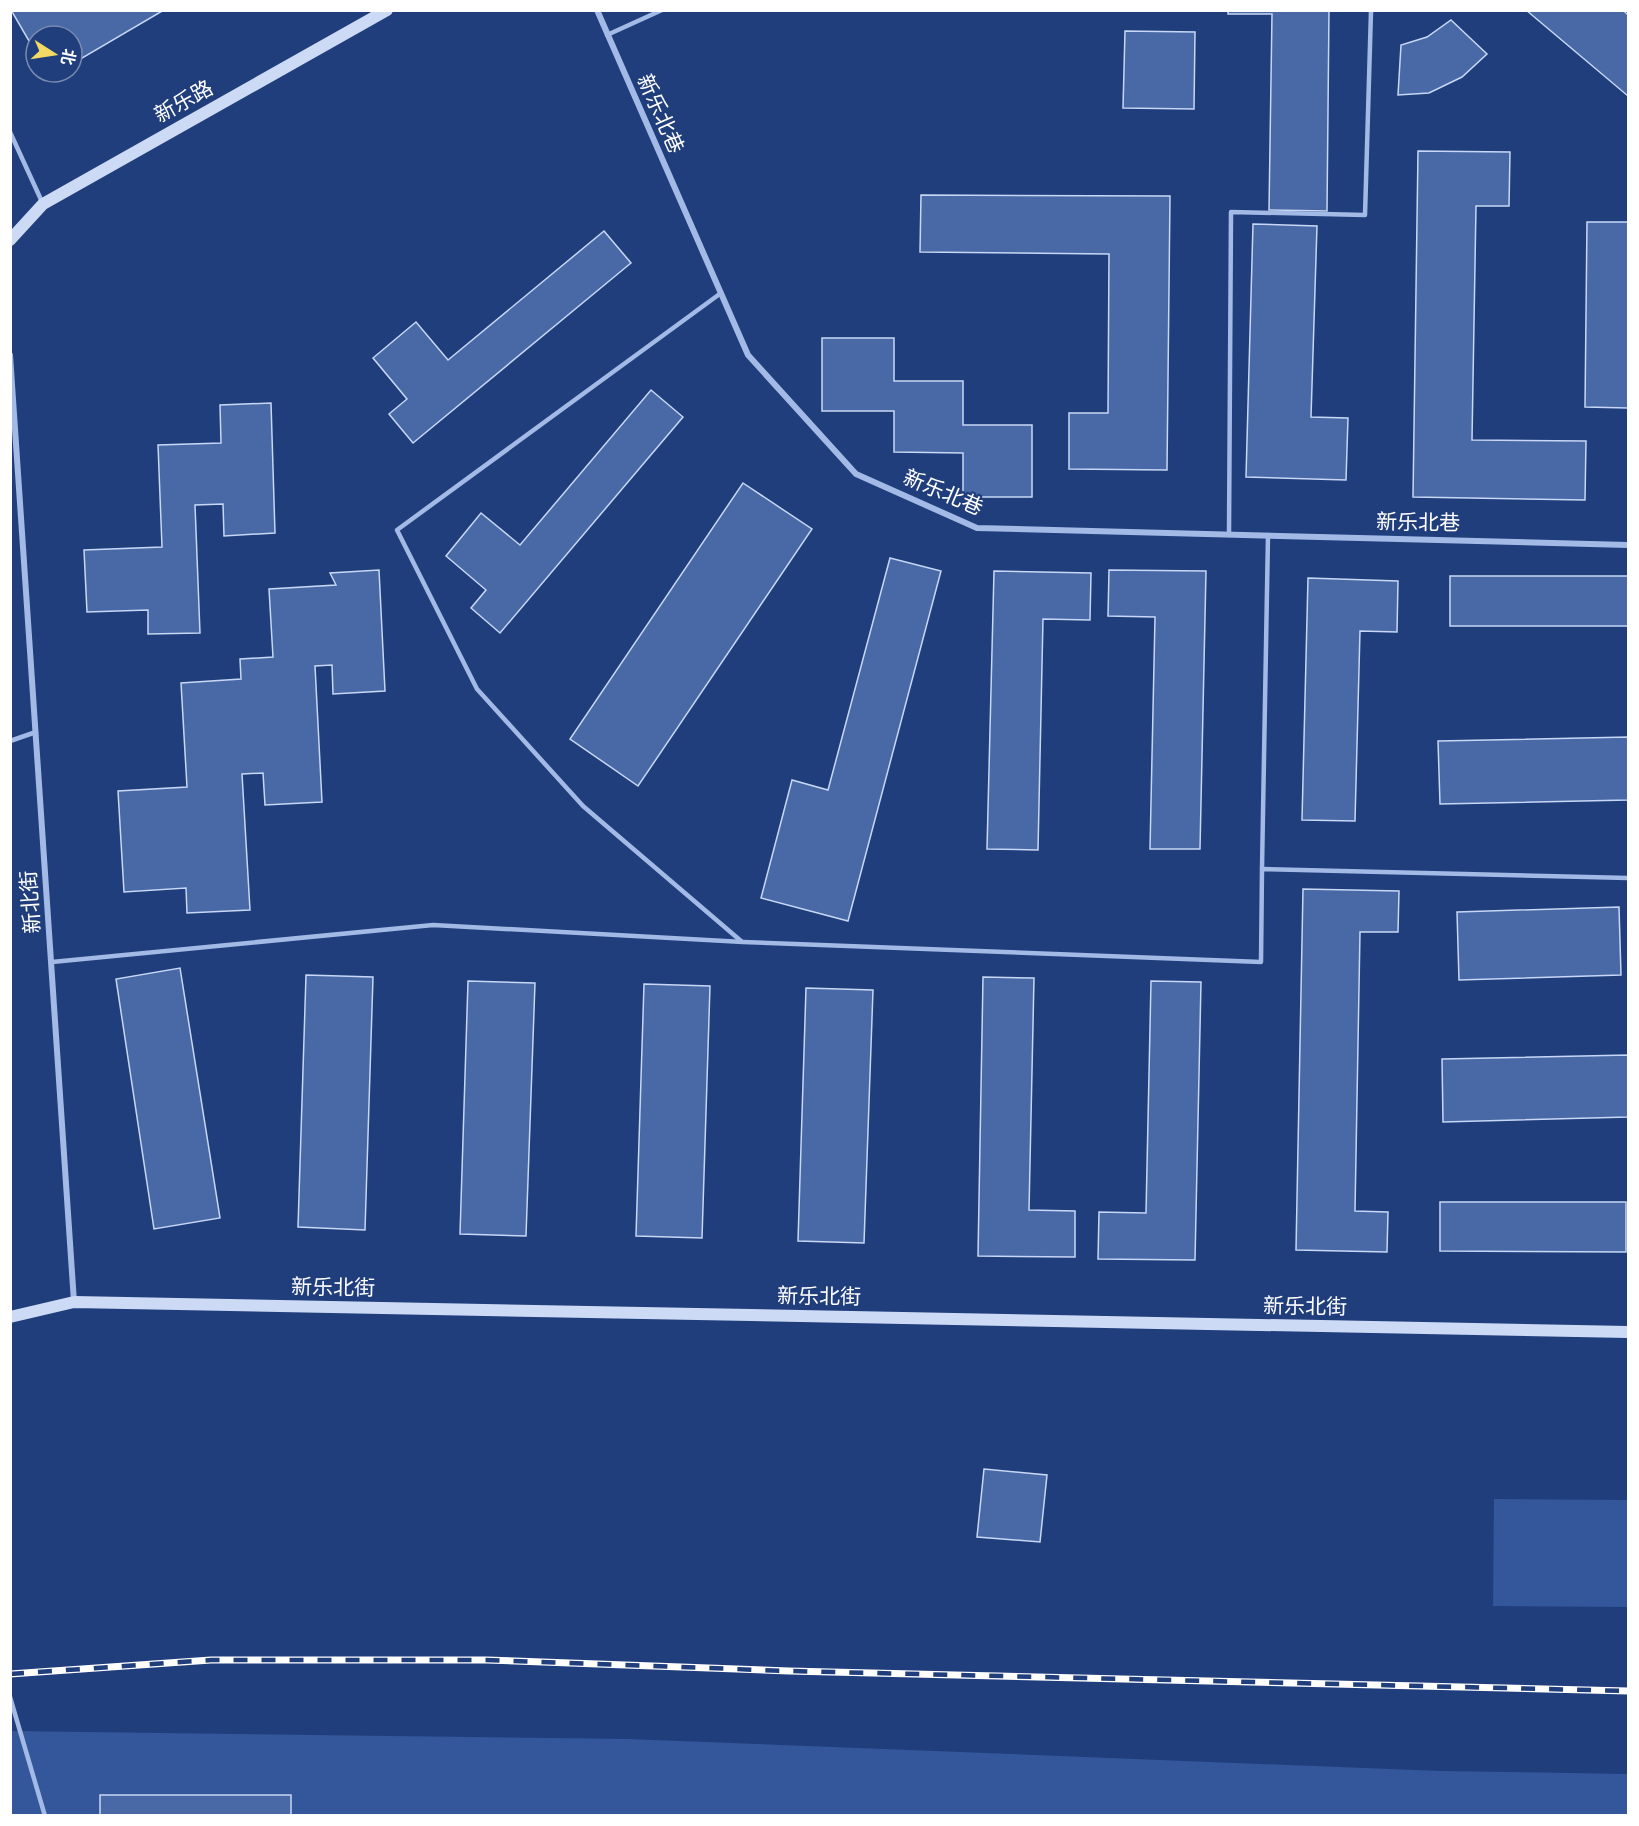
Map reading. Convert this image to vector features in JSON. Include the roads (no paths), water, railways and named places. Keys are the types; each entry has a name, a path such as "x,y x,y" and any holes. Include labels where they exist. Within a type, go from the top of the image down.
{"street":[{"name":"新乐路","path":"10,240 43,204 387,10"},
{"name":"新乐北巷","path":"597,10 748,355 856,474 977,528 1629,544"},
{"name":"新北街","path":"10,355 74,1302"},
{"name":"新乐北街","path":"10,1317 74,1302 1629,1332"}],"lane":[{"path":"608,35 662,10"},
{"path":"1229,535 1232,212 1365,215 1371,12 1373,10"},
{"path":"10,132 43,204"},
{"path":"721,293 397,530 477,689 583,806 742,942"},
{"path":"52,962 433,925 742,942 1261,962 1268,535"},
{"path":"10,741 36,732"},
{"path":"1262,869 1629,879"},
{"path":"10,1697 45,1815"}],"railway":[{"path":"10,1674 211,1660 486,1660 789,1671 1628,1691"}]}
